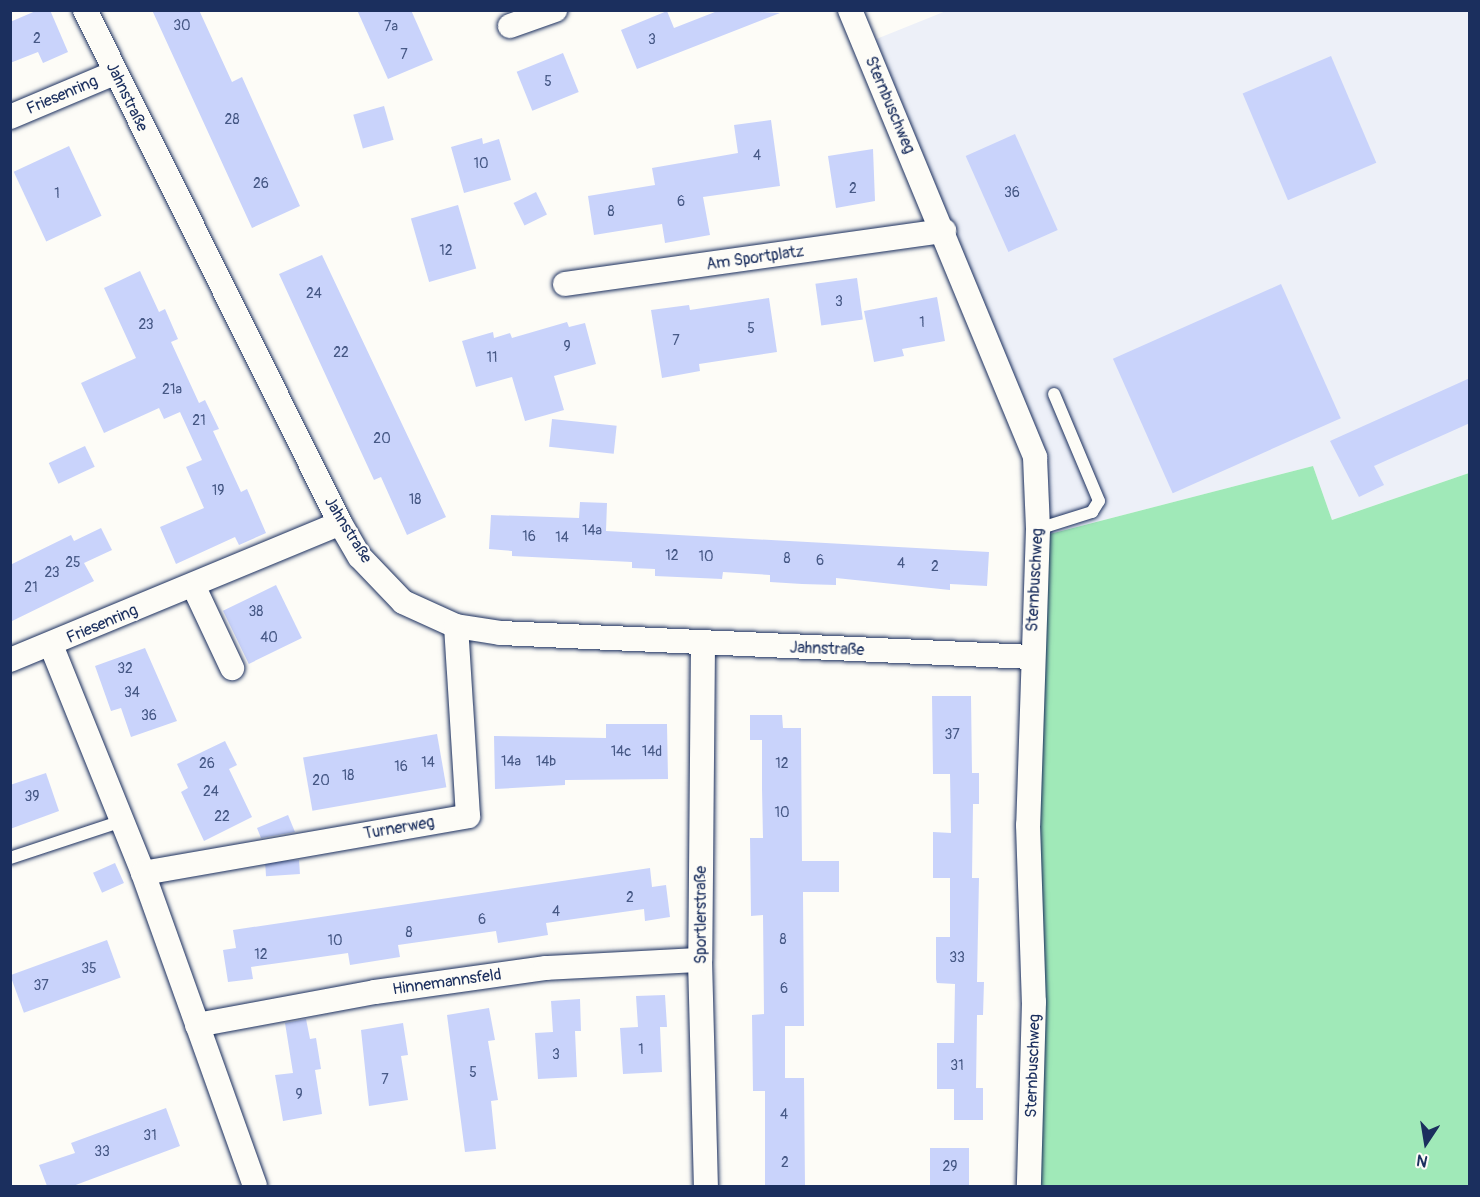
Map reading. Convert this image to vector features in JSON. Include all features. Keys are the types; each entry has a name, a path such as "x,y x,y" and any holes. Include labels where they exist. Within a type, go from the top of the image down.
{"street":[{"name":"Jahnstraße","path":"85,10 114,73 340,523 360,556 403,602 456,626 703,644 1031,657"},
{"path":"510,26 555,10"},
{"name":"Sternbuschweg","path":"850,10 944,231 1035,457 1038,528 1031,657 1028,825 1034,1002 1029,1186"},
{"name":"Friesenring","path":"10,117 114,73"},
{"name":"Am Sportplatz","path":"566,284 944,231"},
{"name":"Friesenring","path":"10,660 51,645 340,523"},
{"path":"193,585 232,668"},
{"name":"Turnerweg","path":"142,873 468,816 456,626"},
{"name":"Sportlerstraße","path":"703,644 700,960 706,1186"},
{"path":"51,645 142,873 255,1186"},
{"name":"Hinnemannsfeld","path":"197,1025 375,992 546,968 700,960"}],"lane":[{"path":"1038,528 1092,512 1099,501 1054,394"},
{"path":"10,858 122,821"}],"shaded area":[{"path":"946,11 1469,11 1469,473 1332,520 1313,466 1038,537 1035,457 864,44"}],"green space":[{"path":"1313,466 1332,520 1469,473 1469,1186 1029,1186 1038,537"}],"building":[{"path":"38,10 50,10 68,52 43,63 38,52 10,63 10,22"},
{"path":"152,10 199,10 232,82 242,77 300,206 252,228"},
{"path":"357,10 411,10 433,60 388,79"},
{"path":"720,10 780,13 637,69 621,30 667,11 674,28"},
{"path":"563,53 579,92 532,111 517,72"},
{"path":"1331,56 1376,163 1288,200 1243,94"},
{"path":"384,106 394,140 363,148 353,115"},
{"path":"771,120 780,186 703,197 710,235 665,243 662,224 594,235 588,196 655,185 652,168 738,153 734,125"},
{"path":"1015,134 1058,230 1008,252 966,156"},
{"path":"482,138 483,144 499,139 511,180 464,193 451,147"},
{"path":"69,146 102,216 46,242 14,172"},
{"path":"873,149 875,201 836,208 828,156"},
{"path":"536,192 547,214 524,225 514,203"},
{"path":"458,205 476,268 429,282 411,219"},
{"path":"322,255 446,517 407,535 381,477 374,480 279,274"},
{"path":"140,271 159,312 165,309 178,339 171,342 199,403 205,400 219,429 213,431 241,492 247,489 266,533 239,545 235,537 176,564 160,527 204,508 186,467 202,460 180,412 164,419 159,408 104,433 81,383 136,358 104,288"},
{"path":"857,278 863,320 821,325 815,284"},
{"path":"1281,284 1341,418 1173,493 1113,359"},
{"path":"937,297 945,341 902,349 904,356 874,362 864,311"},
{"path":"769,298 777,352 699,364 700,371 662,378 651,310 689,305 690,310"},
{"path":"567,322 569,327 585,323 596,364 554,376 564,410 525,421 512,377 476,387 462,341 493,332 494,338 510,333 512,338"},
{"path":"1470,378 1470,423 1374,466 1384,485 1359,497 1330,441"},
{"path":"552,419 617,426 614,454 549,447"},
{"path":"85,446 95,467 58,484 49,463"},
{"path":"580,502 607,503 606,531 989,552 987,586 950,584 950,590 836,578 836,585 802,584 770,582 770,575 723,572 722,579 655,576 655,569 632,568 632,562 512,556 512,551 489,549 491,515 579,518"},
{"path":"101,528 112,550 84,563 94,581 10,622 10,565 71,535 74,541"},
{"path":"276,585 302,638 249,664 223,611"},
{"path":"145,648 177,721 131,737 121,708 111,711 95,666"},
{"path":"932,696 971,696 972,773 979,773 979,804 973,804 972,878 979,878 977,982 984,982 983,1015 977,1015 976,1088 983,1088 983,1120 954,1120 954,1089 937,1089 937,1043 954,1043 955,984 937,983 936,979 936,937 950,937 950,878 933,878 933,832 951,833 950,774 933,774"},
{"path":"750,715 782,715 783,728 801,728 802,861 839,861 839,892 803,892 804,1026 785,1026 785,1078 804,1078 805,1186 765,1186 765,1091 753,1091 752,1015 764,1014 763,915 751,916 750,838 763,838 762,740 750,740"},
{"path":"606,724 667,724 668,779 565,780 565,785 495,789 494,736 606,738"},
{"path":"437,734 446,787 312,811 303,758"},
{"path":"225,741 237,765 229,769 252,817 204,841 181,792 188,788 177,764"},
{"path":"46,773 59,811 10,829 10,785"},
{"path":"288,815 295,832 261,838 257,828"},
{"path":"299,860 300,874 266,876 265,862"},
{"path":"115,863 124,883 102,893 93,873"},
{"path":"650,868 652,887 666,885 670,917 645,921 644,909 546,923 548,935 498,943 496,931 398,945 400,957 350,965 348,953 251,967 253,979 228,982 223,950 236,948 233,930"},
{"path":"107,940 121,978 24,1013 10,975"},
{"path":"665,995 667,1027 660,1027 662,1072 623,1074 620,1028 638,1027 636,996"},
{"path":"580,999 581,1031 575,1031 577,1077 538,1079 535,1033 553,1032 551,1001"},
{"path":"489,1008 495,1040 488,1041 498,1100 491,1101 496,1149 465,1152 447,1015"},
{"path":"306,1019 310,1039 316,1038 321,1069 315,1070 322,1114 283,1121 275,1075 293,1073 285,1023"},
{"path":"403,1023 408,1055 401,1056 408,1100 369,1106 361,1030"},
{"path":"166,1108 180,1146 73,1186 47,1186 39,1165 75,1153 71,1143"},
{"path":"930,1148 969,1148 969,1186 930,1186"}]}
